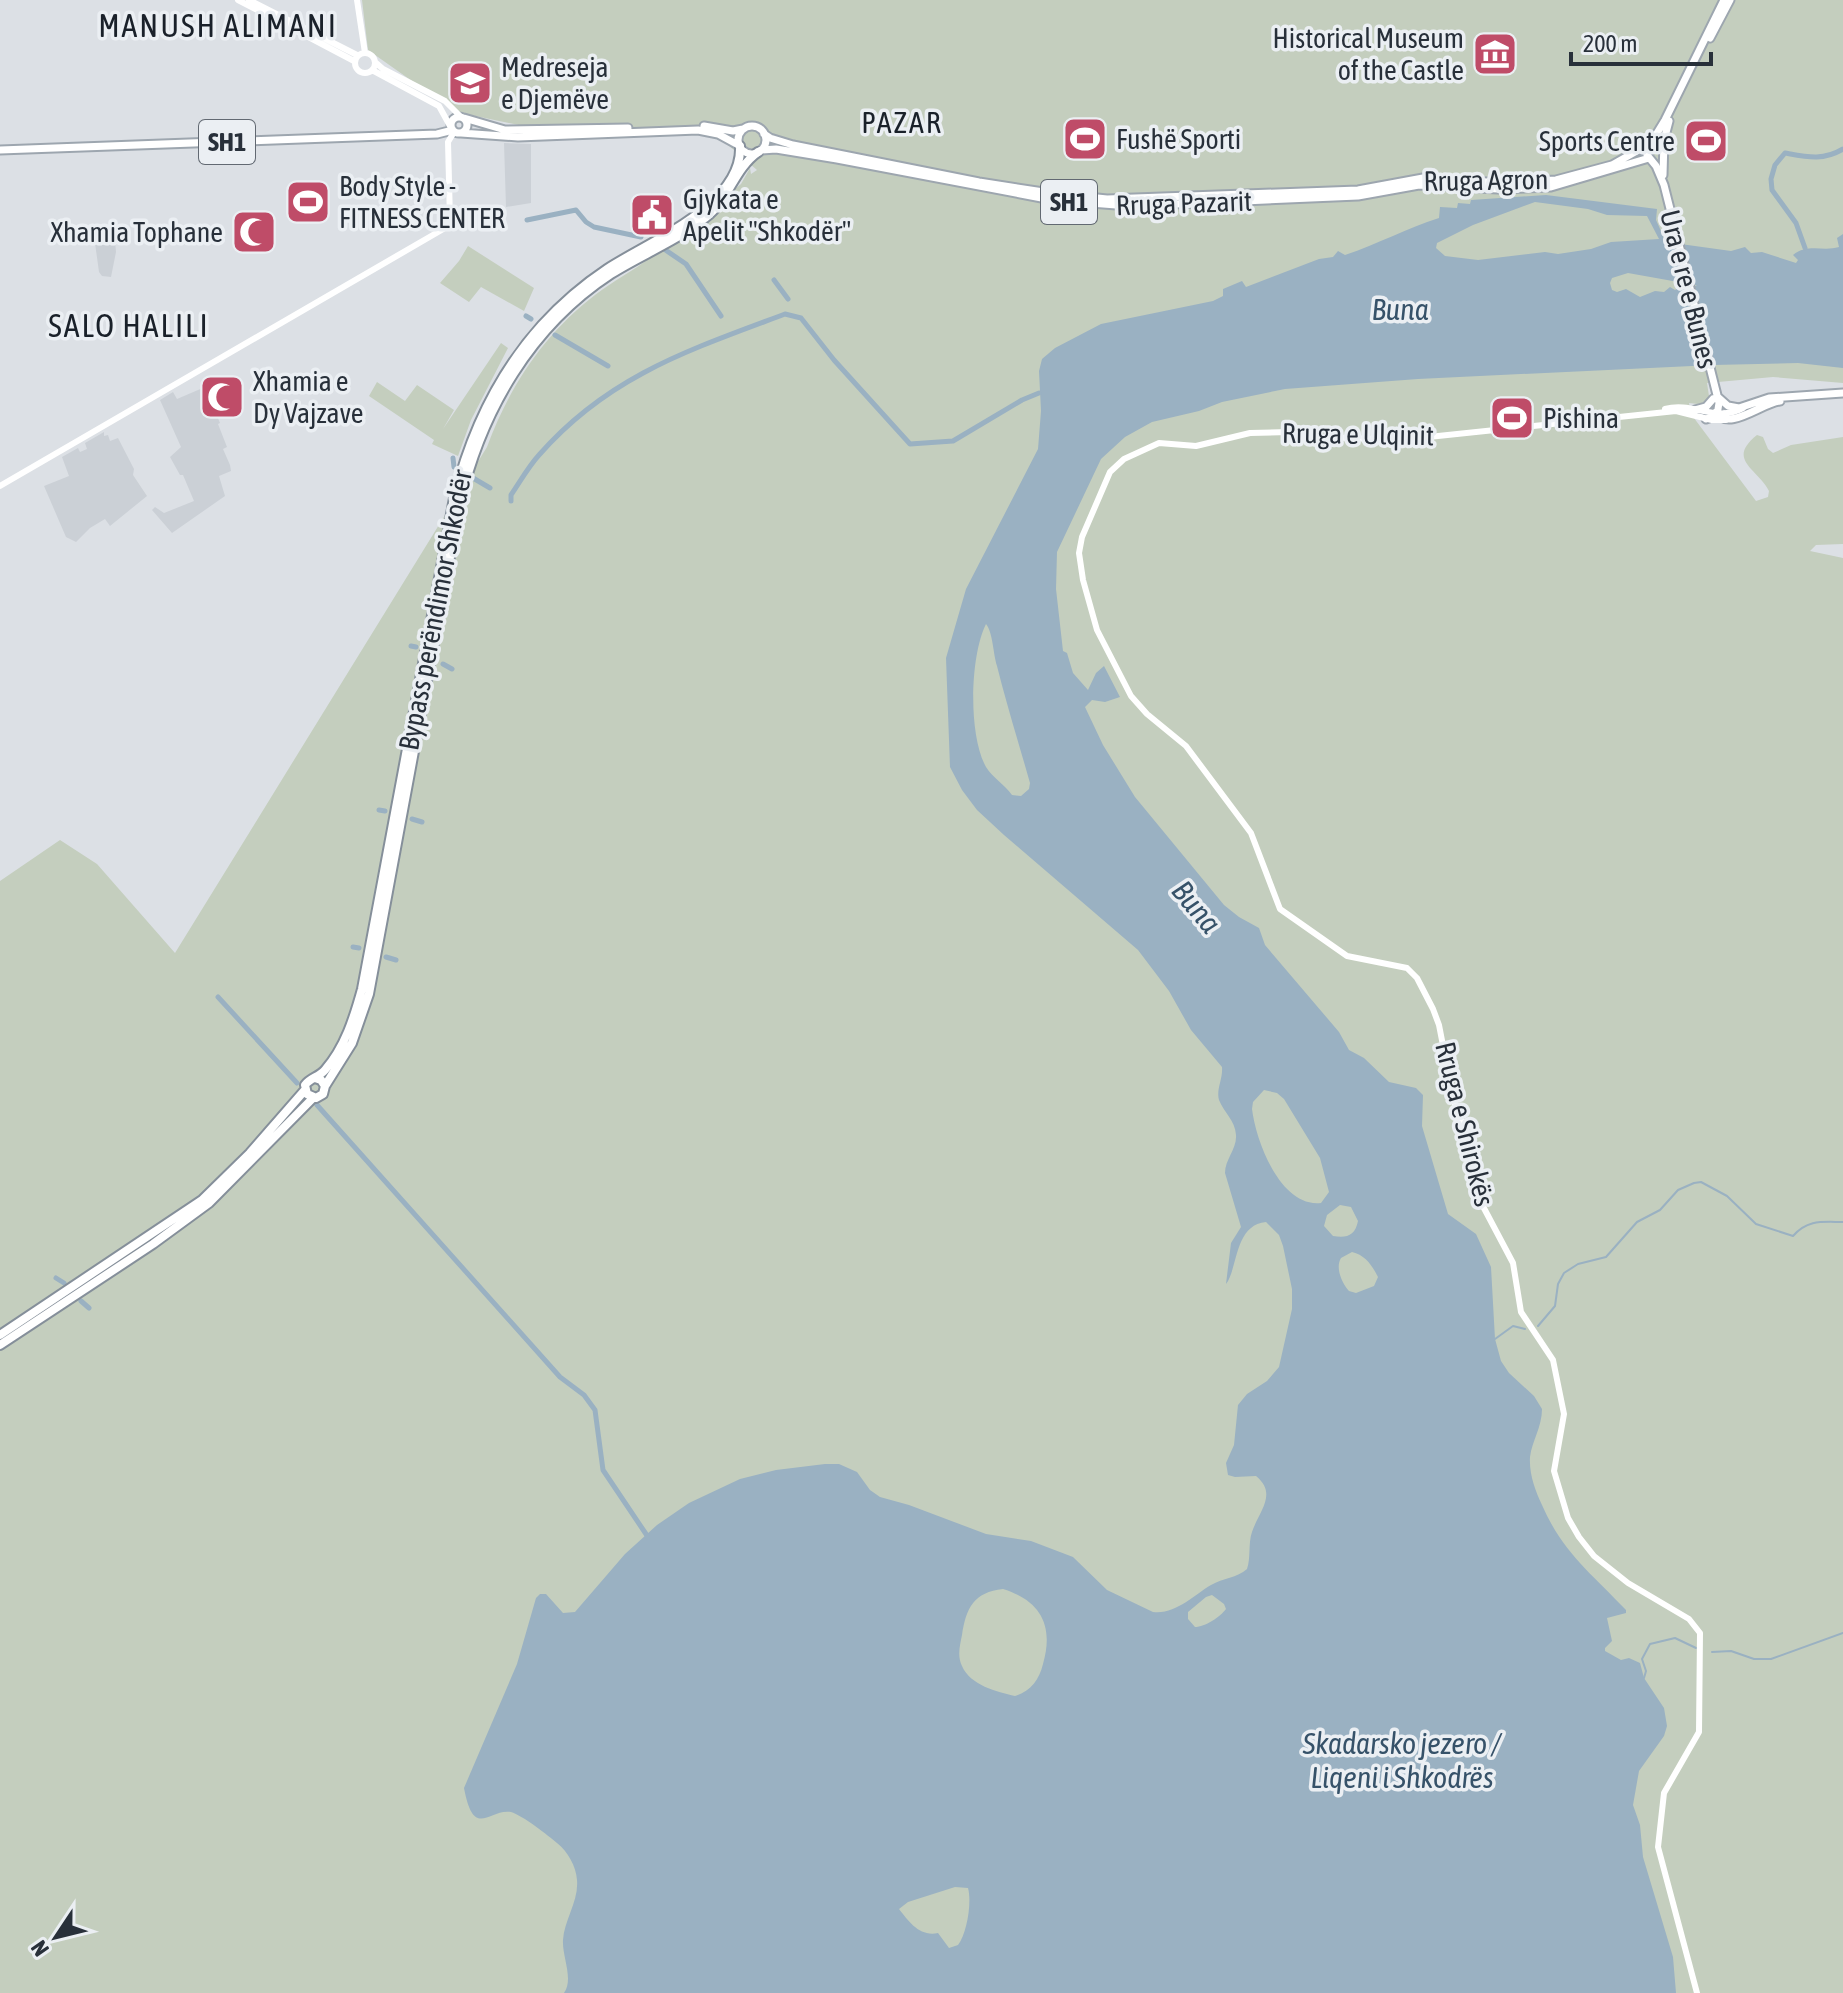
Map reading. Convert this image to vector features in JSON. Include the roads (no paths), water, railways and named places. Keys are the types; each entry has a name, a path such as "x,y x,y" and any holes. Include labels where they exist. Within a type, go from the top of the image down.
{"highway":[{"name":"Bypass perëndimor Shkodër","path":"0,1335 202,1200 250,1153 305,1090 307,1082 328,1066 344,1041 362,989 454,498 482,417 501,378 544,322 590,281 705,210 730,179 739,158 740,146"},
{"name":"Bypass perëndimor Shkodër","path":"0,1345 153,1244 209,1203 313,1098 322,1095 352,1043 369,994 460,503 486,422 515,371 561,314 612,274 707,217 723,201 748,160 760,151"},
{"path":"315,1078 325,1086"},
{"path":"305,1090 313,1098"}],"main road":[{"path":"238,0 359,56 373,57 374,66"},
{"path":"249,0 359,56"},
{"path":"357,0 359,56 355,67 367,73 374,66"},
{"path":"1664,185 1646,151 1727,0"},
{"path":"1664,185 1666,128 1727,0"},
{"path":"374,66 445,101 463,118 466,128 455,130"},
{"path":"374,66 439,106 455,130"},
{"path":"0,486 442,230 450,220 447,147 455,130 453,118 463,118"},
{"name":"SH1","path":"463,118 497,129 518,131 692,126 733,131 757,127 764,134"},
{"path":"740,146 743,129"},
{"name":"SH1","path":"0,150 434,135 455,130 518,137 698,130 718,134 747,152 760,151"},
{"path":"760,151 765,145 764,134"},
{"name":"Rruga Pazarit","path":"764,134 774,140 816,150 979,182 1075,196 1128,199 1369,192"},
{"path":"1650,144 1660,143 1663,152"},
{"name":"Rruga Agron","path":"1369,192 1423,178 1503,183 1556,180 1612,165 1650,144"},
{"name":"Rruga Pazarit","path":"760,151 776,149 1024,196 1099,205 1369,192"},
{"path":"1650,158 1657,160 1663,152"},
{"name":"Rruga Agron","path":"1369,192 1419,185 1498,189 1551,187 1650,158"},
{"name":"Ura e re e Bunes","path":"1664,185 1712,382 1717,415"},
{"name":"Rruga e Ulqinit","path":"1654,413 1679,406 1717,415 1730,414 1769,398 1843,393"},
{"name":"Rruga e Ulqinit","path":"1253,433 1289,432 1400,440 1654,413 1680,412 1706,419 1726,420 1766,404 1795,397"},
{"path":"1695,410 1706,407 1715,398 1728,406 1745,407"},
{"path":"1706,419 1717,415 1726,420"},
{"name":"Rruga e Shirokës","path":"1253,433 1196,446 1159,443 1124,459 1110,472 1080,547 1083,580 1097,630 1134,700 1186,746 1251,833 1280,909 1347,956 1402,966 1413,972 1439,1025 1454,1100 1470,1140 1477,1195 1515,1268 1521,1312 1553,1360 1564,1414 1554,1471 1568,1518 1594,1556 1618,1576 1689,1619 1699,1631 1699,1732 1664,1793 1658,1847 1697,1993"}],"water":[{"name":"Skadarsko jezero / Liqeni i Shkodrës","path":"1546,195 1657,209 1656,220 1666,242 1731,251 1745,247 1751,253 1762,252 1796,263 1798,260 1793,255 1799,251 1839,247 1837,238 1843,234 1843,368 1798,363 1713,365 1418,379 1285,389 1222,402 1152,422 1125,437 1101,459 1057,552 1056,589 1063,651 1067,653 1073,673 1088,690 1096,673 1104,666 1120,697 1105,702 1092,700 1085,707 1103,745 1135,797 1224,905 1259,928 1265,945 1339,1032 1349,1050 1364,1058 1389,1082 1416,1088 1423,1095 1422,1126 1448,1214 1476,1234 1491,1267 1495,1339 1501,1361 1542,1409 1530,1457 1537,1494 1550,1522 1569,1550 1626,1610 1626,1613 1607,1618 1612,1641 1605,1651 1621,1660 1629,1658 1640,1663 1644,1678 1664,1708 1667,1726 1664,1736 1639,1771 1633,1805 1640,1825 1643,1857 1673,1957 1676,1993 564,1993 568,1975 563,1940 577,1888 571,1860 553,1840 516,1814 503,1812 477,1818 472,1814 464,1788 517,1664 536,1598 540,1594 546,1594 563,1613 575,1612 625,1554 657,1525 689,1503 740,1479 776,1470 825,1464 839,1464 857,1472 870,1490 880,1497 986,1534 1031,1541 1073,1557 1107,1590 1153,1612 1177,1607 1211,1585 1247,1569 1251,1536 1265,1503 1266,1489 1256,1476 1228,1475 1226,1463 1234,1445 1238,1405 1279,1367 1292,1309 1292,1289 1283,1246 1279,1235 1266,1222 1256,1225 1242,1239 1226,1284 1231,1243 1241,1227 1225,1173 1236,1135 1234,1125 1219,1100 1222,1067 1191,1030 1169,991 1138,950 1004,835 977,810 962,790 950,767 946,658 966,589 1038,449 1041,411 1039,371 1042,359 1055,348 1101,324 1213,301 1223,296 1223,289 1242,281 1246,287 1319,259 1333,257 1338,251 1345,255 1439,218 1440,207 1457,208 1458,203 1470,204 1471,200","holes":["1535,202 1588,209 1607,215 1647,216 1659,239 1611,242 1591,249 1558,254 1545,252 1478,260 1445,256 1436,248 1437,243 1473,225","1628,273 1697,286 1681,286 1675,290 1670,287 1664,292 1655,291 1640,297 1626,289 1612,290 1612,278","986,624 1030,783 1029,789 1021,796 1012,795 986,767 980,753 973,696 977,655","1264,1090 1277,1093 1284,1099 1320,1158 1329,1192 1321,1203 1307,1202 1283,1184 1265,1155 1252,1109 1253,1102","1340,1205 1351,1207 1358,1221 1355,1230 1346,1236 1333,1236 1324,1226 1327,1215","1352,1252 1361,1255 1378,1277 1374,1286 1356,1293 1349,1291 1344,1284 1339,1266 1341,1258","1003,1589 1027,1600 1041,1617 1047,1638 1043,1664 1034,1684 1021,1694 1015,1696 985,1687 971,1678 962,1666 959,1650 964,1625 969,1609 978,1598","1212,1595 1226,1609 1212,1621 1195,1627 1188,1619 1188,1612","955,1887 968,1888 968,1917 958,1945 949,1948 938,1933 920,1931 899,1909 908,1902"]}],"waterway":[{"path":"1805,248 1796,223 1772,190 1775,165 1785,153 1822,157 1843,149"},
{"path":"527,220 576,210 594,227 641,237"},
{"path":"664,249 686,264 721,316"},
{"path":"774,280 788,299"},
{"path":"511,501 511,495 535,460 565,428 622,385 683,354 785,314 801,318 834,360 910,444 953,441 1039,393"},
{"path":"526,316 531,319"},
{"path":"555,335 608,366"},
{"path":"453,458 454,467"},
{"path":"473,478 490,488"},
{"path":"411,646 416,647"},
{"path":"443,664 452,669"},
{"path":"379,810 385,811"},
{"path":"412,819 422,822"},
{"path":"353,947 359,948"},
{"path":"386,957 396,960"},
{"path":"218,997 297,1083"},
{"path":"317,1105 560,1377 584,1395 595,1410 603,1470 648,1537"},
{"path":"1538,1326 1555,1306 1558,1284 1564,1273 1578,1264 1606,1257 1637,1222 1660,1210 1678,1190 1694,1183 1701,1182 1727,1196 1756,1224 1793,1236 1810,1224 1843,1222"},
{"path":"56,1278 64,1283"},
{"path":"81,1301 89,1308"},
{"path":"1495,1339 1513,1326 1525,1329"},
{"path":"1712,1652 1731,1651 1754,1659 1771,1659 1843,1633"},
{"path":"1644,1678 1646,1671 1642,1659 1650,1644 1675,1638 1696,1648"}],"place":[{"name":"Historical Museum of the Castle","path":"1495,54"},
{"name":"Medreseja e Djemëve","path":"470,83"},
{"name":"Fushë Sporti","path":"1085,139"},
{"name":"Sports Centre","path":"1706,141"},
{"name":"Body Style - FITNESS CENTER","path":"308,202"},
{"name":"Gjykata e Apelit \"Shkodër\"","path":"652,215"},
{"name":"Xhamia Tophane","path":"254,232"},
{"name":"Xhamia e Dy Vajzave","path":"222,397"},
{"name":"Pishina","path":"1512,418"}],"district":[{"name":"MANUSH ALIMANI","path":"218,26"},
{"name":"PAZAR","path":"902,123"},
{"name":"SALO HALILI","path":"129,326"}],"water label":[{"name":"Buna","path":"1400,310"},
{"name":"Buna","path":"1196,907"}]}
